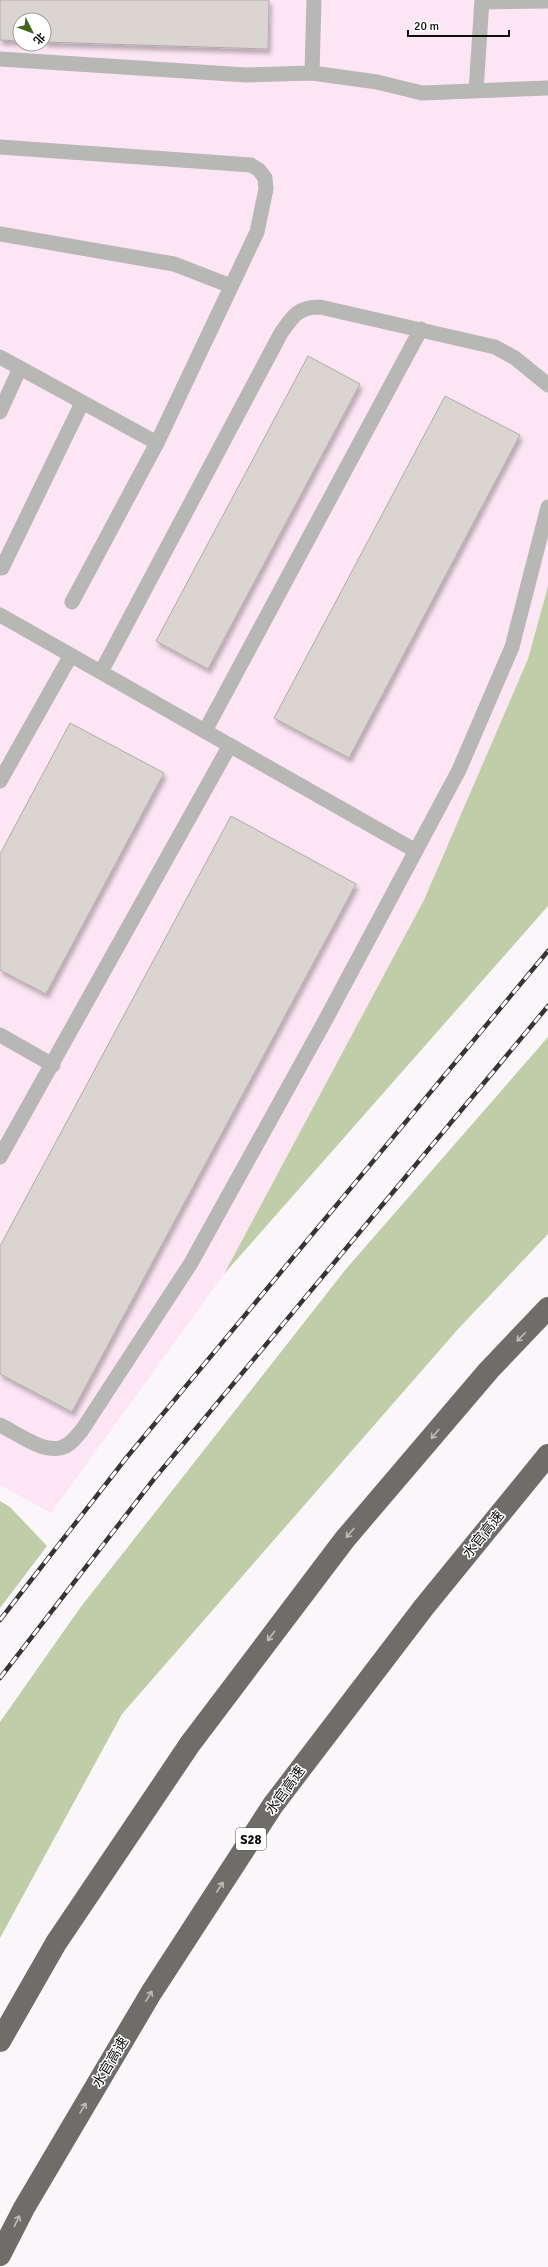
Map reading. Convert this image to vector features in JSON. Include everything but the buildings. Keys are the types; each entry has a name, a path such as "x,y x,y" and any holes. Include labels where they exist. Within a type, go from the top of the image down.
{"highway":[{"path":"0,2041 56,1943 194,1738 345,1539 489,1370 548,1308"},
{"name":"水官高速","path":"0,2255 24,2208 151,1993 273,1805 424,1607 548,1455"}],"lane":[{"path":"312,73 314,0"},
{"path":"476,91 482,1 548,1"},
{"path":"0,59 246,75 312,73 377,82 422,93 548,88"},
{"path":"0,147 251,164 260,170 265,178 266,189 258,232 157,443 72,602"},
{"path":"0,234 174,264 231,286"},
{"path":"101,672 277,340 291,318 306,307 320,307 495,347 515,358 548,385"},
{"path":"205,731 421,330"},
{"path":"0,357 157,443"},
{"path":"0,412 20,368"},
{"path":"2,568 82,403"},
{"path":"0,1425 49,1448 61,1448 70,1443 82,1430 191,1263 459,770 512,647 548,506"},
{"path":"0,615 416,851"},
{"path":"0,781 71,655"},
{"path":"0,1157 53,1065 230,745"},
{"path":"0,1035 53,1065"}],"shaded area":[{"path":"0,0 548,0 548,586 528,659 424,900 224,1274 51,1513 0,1485"}],"green space":[{"path":"548,586 548,906 224,1274 424,900 528,659"},
{"path":"548,1037 548,1234 459,1328 122,1714 0,1938 0,1722 80,1608 346,1269"},
{"path":"0,1501 10,1507 47,1546 0,1608"}],"railway":[{"path":"0,1620 127,1457 548,951"},
{"path":"0,1678 154,1479 548,1006"}]}
